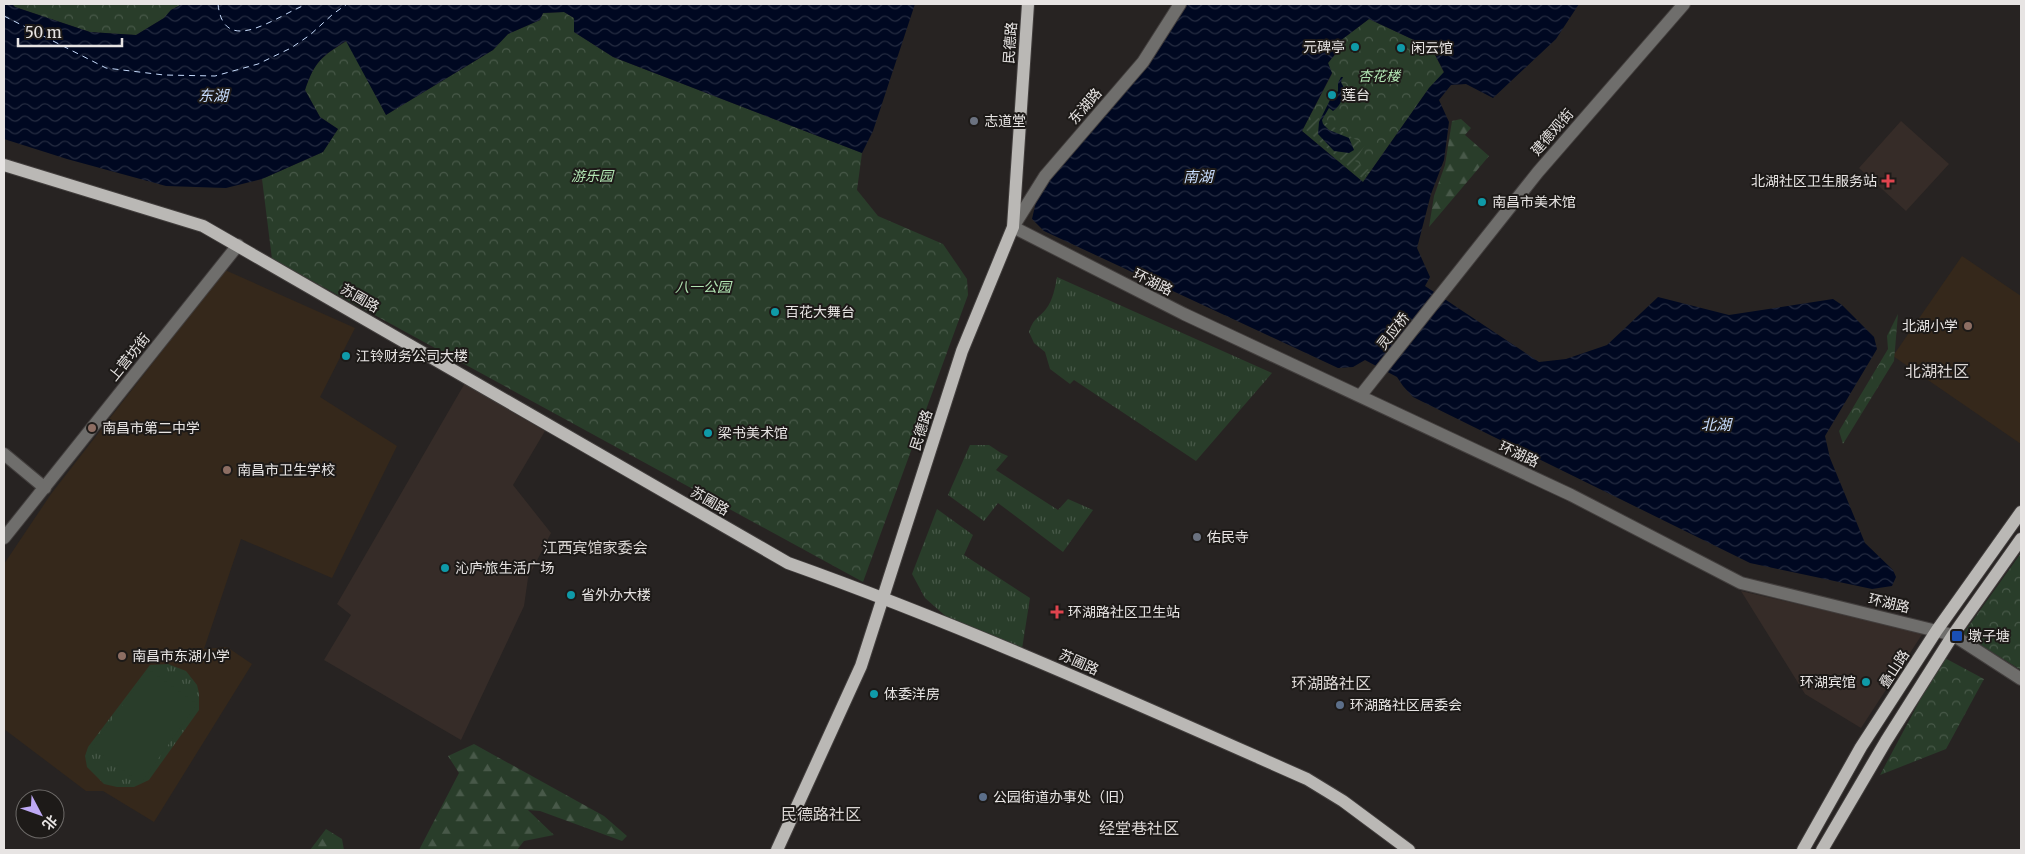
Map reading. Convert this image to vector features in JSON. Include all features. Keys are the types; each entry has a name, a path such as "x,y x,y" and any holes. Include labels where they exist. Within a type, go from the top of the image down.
{"main road":[{"name":"民德路","path":"777,850 861,666 962,350 1012,227 1028,4"},
{"name":"苏圃路","path":"4,165 203,226 788,563 884,597 1032,658 1307,779 1343,801 1409,850"},
{"name":"叠山路","path":"1803,850 1861,747 1937,630 2021,512"},
{"path":"1822,850 1886,741 1953,635 2021,539"}],"street":[{"name":"东湖路","path":"1012,227 1045,176 1143,62 1180,4"},
{"name":"建德观街","path":"1448,285 1538,172 1684,4"},
{"name":"环湖路","path":"1012,227 1184,314 1361,395 1571,495 1741,583 1953,635 2021,679"},
{"name":"上营坊街","path":"4,538 238,245"},
{"name":"灵应桥","path":"1361,395 1448,285"},
{"path":"4,454 45,488"}],"shaded area":[{"path":"1901,121 1949,164 1906,211 1859,168"},
{"name":"北湖小学","path":"1962,256 2021,296 2021,444 1893,356"},
{"path":"225,270 355,328 320,397 397,446 332,578 241,539 204,649 227,647 252,664 154,822 103,791 86,791 4,729 4,564 51,494"},
{"path":"465,383 545,431 513,485 551,533 528,578 524,606 461,740 324,660 351,615 337,604"},
{"path":"1741,591 1923,633 1861,728 1805,694"}],"green space":[{"path":"12,4 182,4 171,10 164,18 136,35 90,32 15,7"},
{"name":"八一公园","path":"564,12 574,18 574,32 613,57 862,153 857,190 878,216 943,244 967,279 968,295 863,582 272,259 262,179 323,152 338,129 320,117 305,90 312,72 325,56 347,41 386,115 493,50 508,34 540,20 543,13"},
{"name":"杏花楼","path":"1369,19 1416,41 1429,43 1444,73 1429,88 1363,182 1302,131 1332,74 1328,63 1337,52 1336,44"},
{"path":"1313,115 1365,145 1355,161 1369,170 1363,179 1306,130"},
{"path":"1461,119 1471,128 1465,135 1489,156 1429,227 1434,196 1445,165 1452,121"},
{"path":"1057,277 1272,373 1196,461 1074,380 1070,384 1050,369 1045,352 1034,343 1029,332 1034,321 1050,302"},
{"path":"1898,314 1894,361 1843,444 1839,431 1888,349 1887,336"},
{"path":"970,445 989,445 1008,456 996,470 1058,510 1068,499 1093,510 1063,552 998,503 984,521 948,495"},
{"path":"937,509 973,535 964,555 1030,598 1022,649 950,620 925,598 912,574"},
{"path":"2021,553 2021,670 1963,634"},
{"path":"1943,657 1984,679 1946,749 1880,775"},
{"path":"168,664 186,671 197,685 199,710 149,780 134,787 117,787 104,784 87,767 85,756 88,747 150,665"},
{"path":"148,669 197,704 141,783 92,748"},
{"path":"474,744 604,816 627,836 622,841 540,811 528,810 554,835 524,841 517,850 419,850 459,773 448,756"},
{"path":"326,829 342,839 344,850 310,850"}],"water":[{"name":"东湖","path":"4,4 12,4 15,7 90,32 136,35 164,18 171,10 182,4 915,4 873,131 862,153 613,57 574,32 574,18 564,12 543,13 540,20 508,34 493,50 386,115 346,41 330,51 320,61 312,72 305,90 320,117 338,129 323,152 262,179 226,188 166,186 67,159 4,139"},
{"path":"1187,4 1579,4 1556,39 1493,98 1466,84 1451,85 1439,100 1449,122 1444,160 1431,194 1417,248 1430,277 1425,286 1539,362 1566,359 1607,345 1658,297 1729,315 1833,299 1842,305 1874,337 1877,349 1825,436 1830,458 1865,543 1893,570 1896,577 1892,586 1872,589 1750,563 1413,397 1397,377 1365,360 1353,367 1338,368 1044,231 1032,219 1038,193 1146,62","holes":["1369,19 1416,41 1429,43 1444,72 1429,88 1363,182 1302,131 1332,73 1328,63 1337,52 1336,44"]},
{"path":"1341,77 1343,77 1341,82 1344,88 1341,101 1333,111 1329,108 1322,120 1329,130 1349,138 1354,150 1349,153 1334,151 1318,134 1319,122 1330,100 1338,91 1338,83"}],"ferry route":[{"path":"218,4 222,20 231,29 242,31 269,23 308,4"},
{"path":"4,16 106,68 164,75 215,76 258,64 291,48 310,35 347,4"}],"place":[{"name":"元碑亭","path":"1355,47"},
{"name":"闲云馆","path":"1401,48"},
{"name":"莲台","path":"1332,95"},
{"name":"志道堂","path":"974,121"},
{"name":"北湖社区卫生服务站","path":"1888,181"},
{"name":"南昌市美术馆","path":"1482,202"},
{"name":"百花大舞台","path":"775,312"},
{"name":"北湖小学","path":"1968,326"},
{"name":"江铃财务公司大楼","path":"346,356"},
{"name":"南昌市第二中学","path":"92,428"},
{"name":"梁书美术馆","path":"708,433"},
{"name":"南昌市卫生学校","path":"227,470"},
{"name":"佑民寺","path":"1197,537"},
{"name":"沁庐·旅生活广场","path":"445,568"},
{"name":"省外办大楼","path":"571,595"},
{"name":"环湖路社区卫生站","path":"1057,612"},
{"name":"墩子塘","path":"1957,636"},
{"name":"南昌市东湖小学","path":"122,656"},
{"name":"环湖宾馆","path":"1866,682"},
{"name":"体委洋房","path":"874,694"},
{"name":"环湖路社区居委会","path":"1340,705"},
{"name":"公园街道办事处（旧）","path":"983,797"}],"district":[{"name":"北湖社区","path":"1937,371"},
{"name":"江西宾馆家委会","path":"595,547"},
{"name":"环湖路社区","path":"1331,683"},
{"name":"民德路社区","path":"821,814"},
{"name":"经堂巷社区","path":"1139,828"}],"park label":[{"name":"游乐园","path":"592,176"}],"water label":[{"name":"南湖","path":"1198,176"},
{"name":"北湖","path":"1716,424"}]}
